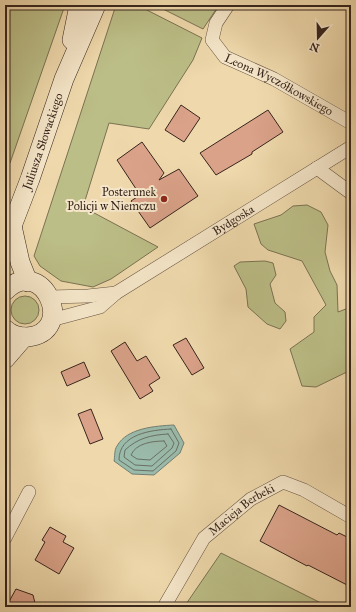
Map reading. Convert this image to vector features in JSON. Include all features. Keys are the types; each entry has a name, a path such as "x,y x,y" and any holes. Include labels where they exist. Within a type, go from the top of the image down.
{"street":[{"name":"Juliusza Słowackiego","path":"64,79 79,5"},
{"name":"Juliusza Słowackiego","path":"28,282 9,232 64,79 96,5"},
{"name":"Leona Wyczółkowskiego","path":"228,5 216,23 212,40 224,57 274,79 351,123"},
{"name":"Bydgoska","path":"51,320 100,307 116,293 351,147"},
{"path":"317,168 351,194"},
{"path":"5,291 18,283 28,282 36,284 44,289 50,297 53,306 51,320 40,333 24,337 15,336 5,329"},
{"name":"Bydgoska","path":"50,297 88,296 116,293"},
{"path":"5,359 24,337"},
{"name":"Macieja Berbeki","path":"164,607 204,538 251,499 283,482 304,490 351,517"},
{"path":"5,538 29,492"}],"green space":[{"path":"5,5 65,5 10,163 5,161"},
{"path":"116,5 137,5 202,38 193,60 149,129 109,123 83,207 158,247 111,279 93,287 61,281 40,266 34,256"},
{"path":"155,5 219,5 203,29"},
{"path":"307,205 321,212 328,225 325,252 330,271 337,285 338,312 351,307 351,370 316,387 302,386 290,349 314,332 314,317 326,305 302,261 268,250 261,244 254,224 281,215 293,206"},
{"path":"265,261 273,263 276,275 270,284 275,303 285,312 286,321 280,329 267,324 248,307 246,289 234,266 240,262"},
{"path":"25,296 35,300 39,310 35,320 25,324 15,320 11,310 15,300"},
{"path":"221,553 329,607 184,607"}],"water":[{"path":"174,425 184,443 180,453 154,475 132,474 114,461 116,448 127,435 150,427"}],"building":[{"path":"181,105 200,118 184,142 165,130"},
{"path":"268,110 283,132 252,152 252,154 216,175 200,153"},
{"path":"142,142 164,173 159,180 179,169 198,196 150,228 131,201 140,195 117,160"},
{"path":"186,338 204,368 192,375 173,345"},
{"path":"125,342 137,361 146,356 160,378 149,385 153,391 140,399 111,351"},
{"path":"84,362 90,376 67,386 61,372"},
{"path":"91,409 103,439 90,444 78,414"},
{"path":"279,505 337,535 339,533 351,539 351,587 260,541"},
{"path":"50,527 66,536 63,542 74,548 59,574 35,560 45,542 42,540"},
{"path":"16,589 33,595 36,607 6,607"}],"place":[{"name":"Posterunek Policji w Niemczu","path":"164,199"}]}
